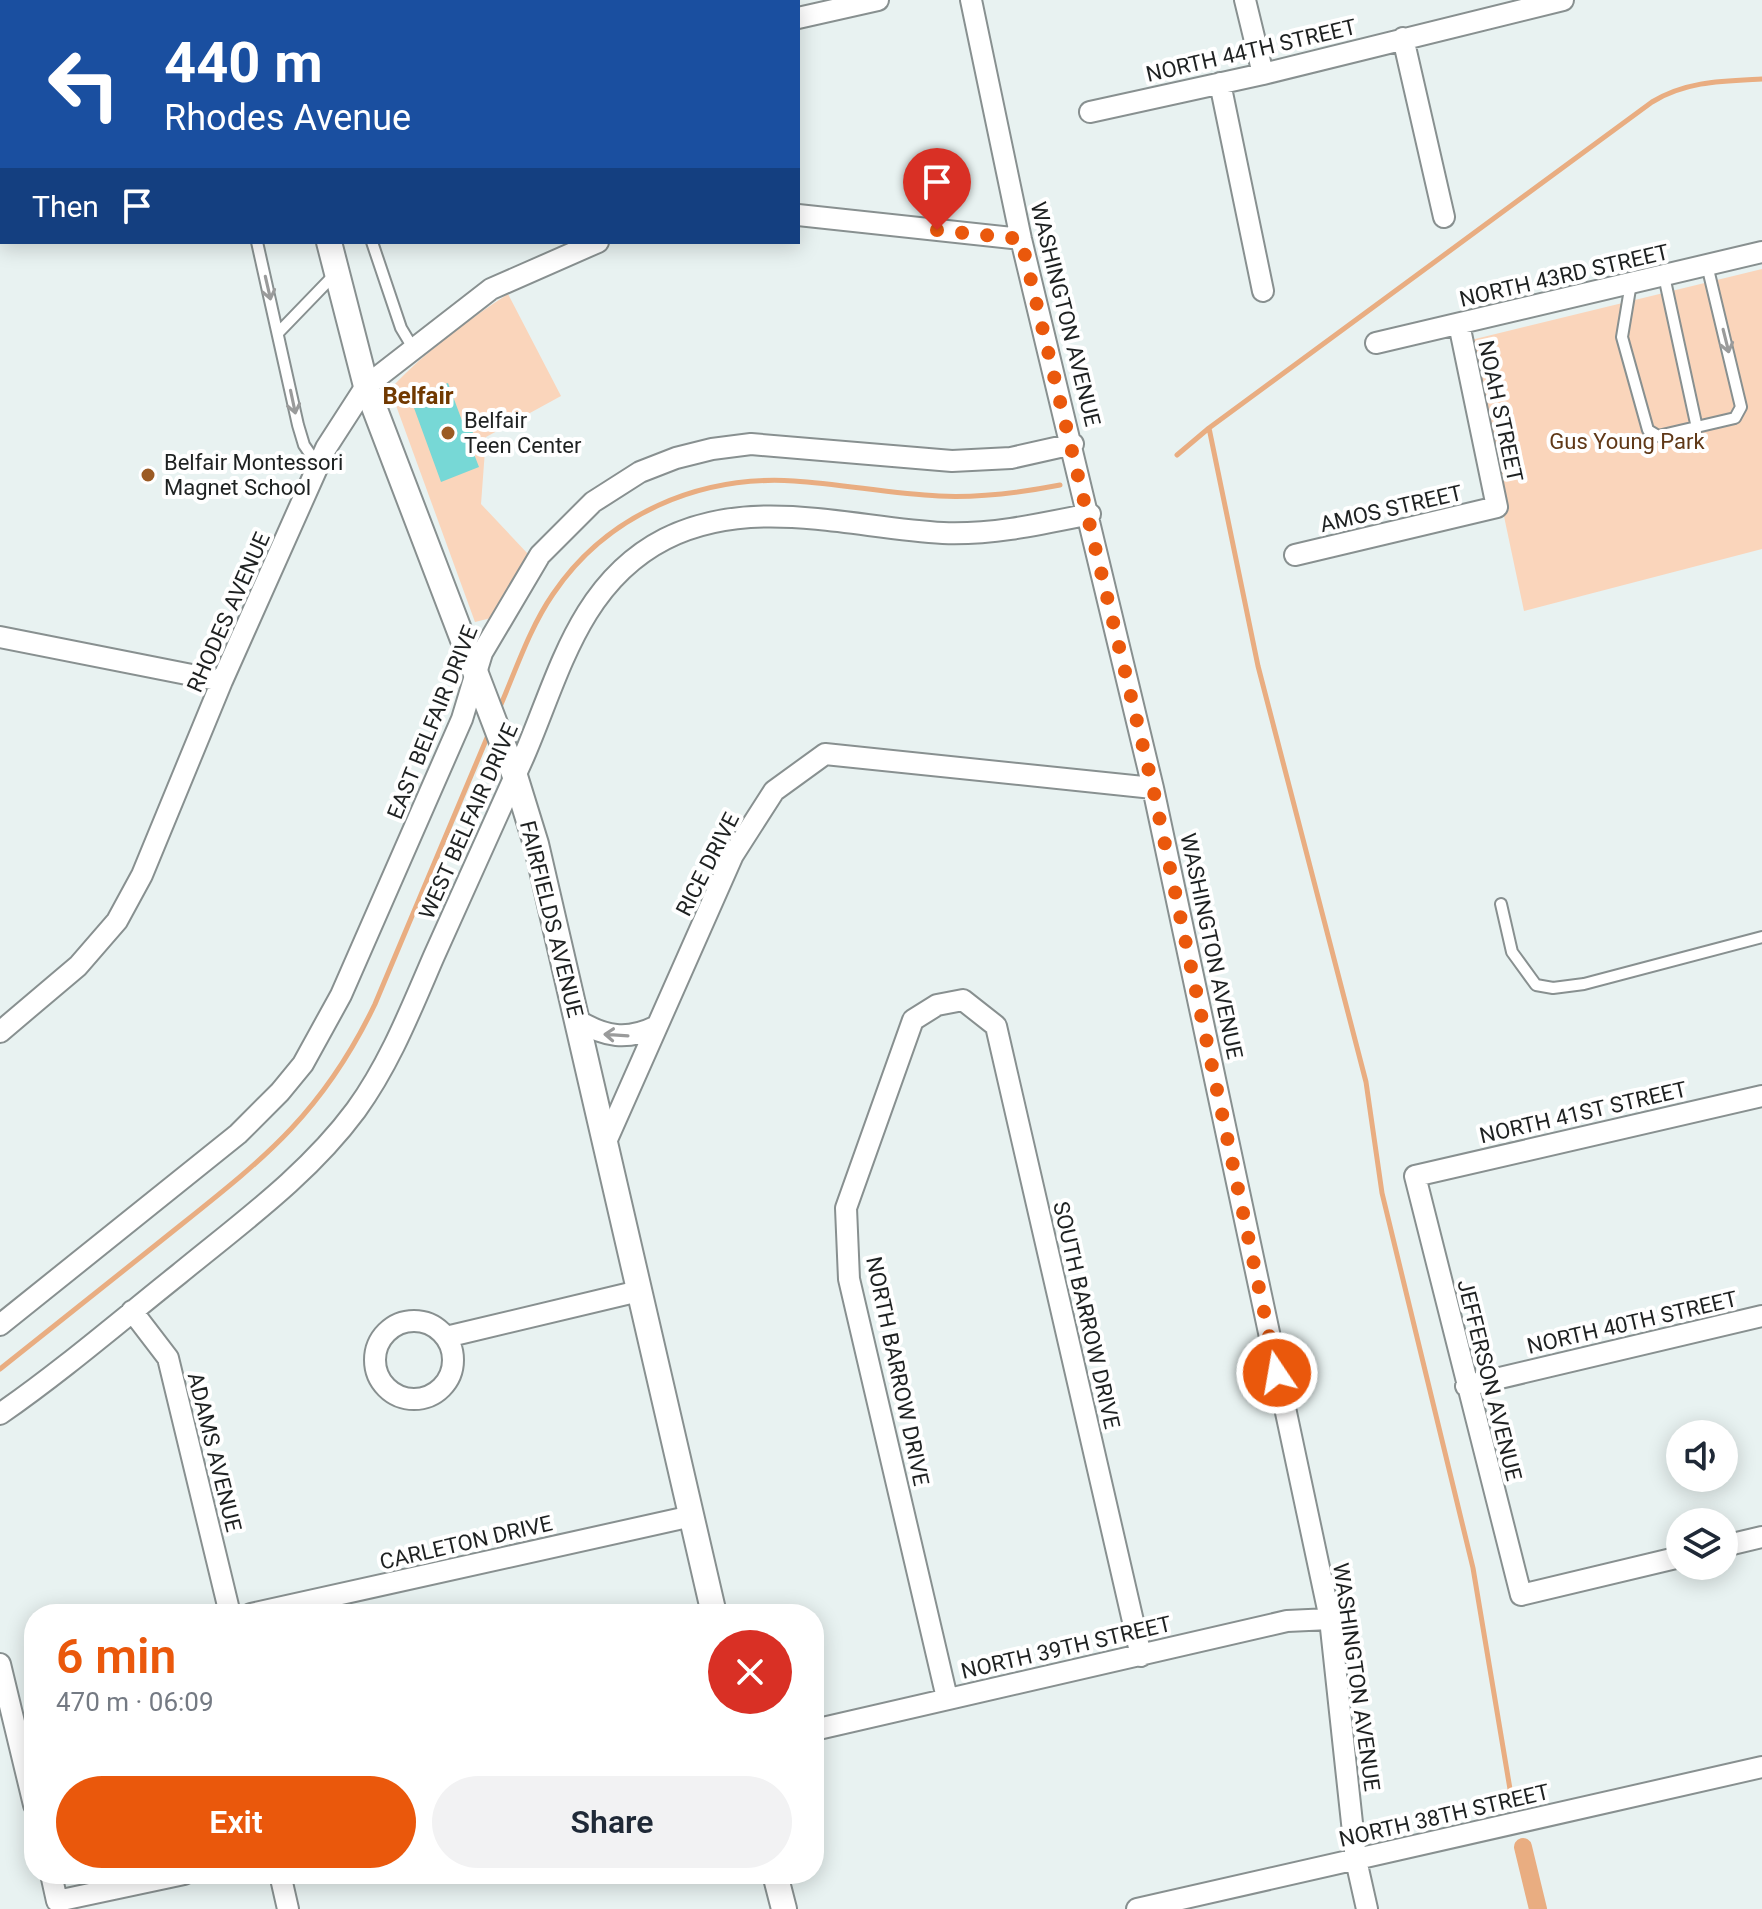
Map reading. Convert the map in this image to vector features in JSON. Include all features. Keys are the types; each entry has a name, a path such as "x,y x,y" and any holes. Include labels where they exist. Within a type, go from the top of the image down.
{"street":[{"path":"800,18 878,0"},
{"name":"WASHINGTON AVENUE","path":"971,0 1021,239 1090,514 1153,788 1330,1619 1356,1860 1367,1909"},
{"path":"1245,0 1263,74"},
{"name":"NORTH 44TH STREET","path":"1090,112 1263,74 1563,0"},
{"path":"1403,38 1444,217"},
{"path":"1220,83 1263,291"},
{"path":"800,215 1021,239"},
{"name":"FAIRFIELDS AVENUE","path":"329,244 366,386 478,686 512,767 536,844 712,1604"},
{"name":"RHODES AVENUE","path":"0,1032 78,966 117,921 142,875 222,681 326,448 366,386 491,289 568,252 592,244"},
{"name":"NORTH 43RD STREET","path":"1376,343 1762,252"},
{"name":"NOAH STREET","path":"1459,324 1497,507"},
{"name":"EAST BELFAIR DRIVE","path":"0,1325 238,1134 303,1064 348,981 478,686 482,653 528,571 552,541 608,491 640,472 676,458 751,444 921,459 982,460 1073,444"},
{"name":"AMOS STREET","path":"1295,555 1497,507"},
{"name":"WEST BELFAIR DRIVE","path":"0,1414 295,1178 357,1109 399,1035 512,767 566,652 588,610 618,571 665,539 697,527 749,517 797,517 944,533 1015,529 1090,514"},
{"path":"0,617 0,638 222,681"},
{"name":"RICE DRIVE","path":"605,1144 733,855 774,791 825,754 1153,788"},
{"name":"SOUTH BARROW DRIVE","path":"963,1000 996,1026 1141,1656"},
{"name":"NORTH BARROW DRIVE","path":"947,1698 849,1279 846,1208 913,1020 937,1005 963,1000"},
{"path":"577,1020 611,1036 634,1035 657,1026"},
{"name":"NORTH 41ST STREET","path":"1415,1176 1762,1096"},
{"name":"JEFFERSON AVENUE","path":"1415,1176 1521,1595 1666,1560"},
{"path":"446,1337 639,1291"},
{"name":"ADAMS AVENUE","path":"132,1311 168,1358 228,1604"},
{"name":"NORTH 40TH STREET","path":"1466,1386 1762,1316"},
{"name":"CARLETON DRIVE","path":"296,1604 692,1516"},
{"path":"1738,1543 1762,1537"},
{"name":"NORTH 39TH STREET","path":"824,1728 1287,1621 1330,1619"},
{"path":"0,1664 24,1764"},
{"name":"NORTH 38TH STREET","path":"1137,1909 1762,1767"},
{"path":"53,1884 57,1901 137,1884"},
{"path":"282,1884 288,1909"},
{"path":"778,1884 784,1909"}],"lane":[{"path":"257,244 301,435 318,466"},
{"path":"373,244 401,328 413,348"},
{"path":"1631,283 1622,337 1648,430 1658,436 1697,428 1735,418 1741,407 1707,265"},
{"path":"278,333 336,273"},
{"path":"1664,276 1697,428"},
{"path":"1501,904 1512,952 1536,985 1553,988 1584,984 1762,937"}],"green space":[{"name":"Gus Young Park","path":"1762,269 1762,549 1524,611 1467,341"},
{"path":"508,294 561,396 486,437 481,504 528,554 491,618 475,622 390,389 446,338"}],"building":[{"name":"Belfair Teen Center","path":"448,383 464,426 470,424 475,439 469,441 479,467 441,482 410,397"}],"waterway":[{"path":"1177,455 1209,428 1652,102 1691,86 1762,79"},
{"path":"1209,428 1258,666 1366,1082 1382,1193 1473,1568 1512,1801"},
{"path":"499,709 530,635 553,594 575,566 600,542 658,505 724,485 759,481 812,482 955,496 1000,494 1060,485"},
{"path":"0,1369 228,1187 309,1109 332,1079 375,1004 489,733"},
{"path":"1523,1847 1538,1909"}],"place":[{"name":"Belfair Teen Center","path":"448,433"},
{"name":"Belfair Montessori Magnet School","path":"148,475"}],"district":[{"name":"Belfair","path":"418,396"}],"route":[{"path":"937,230 1021,239 1090,514 1153,788 1277,1373"}]}
